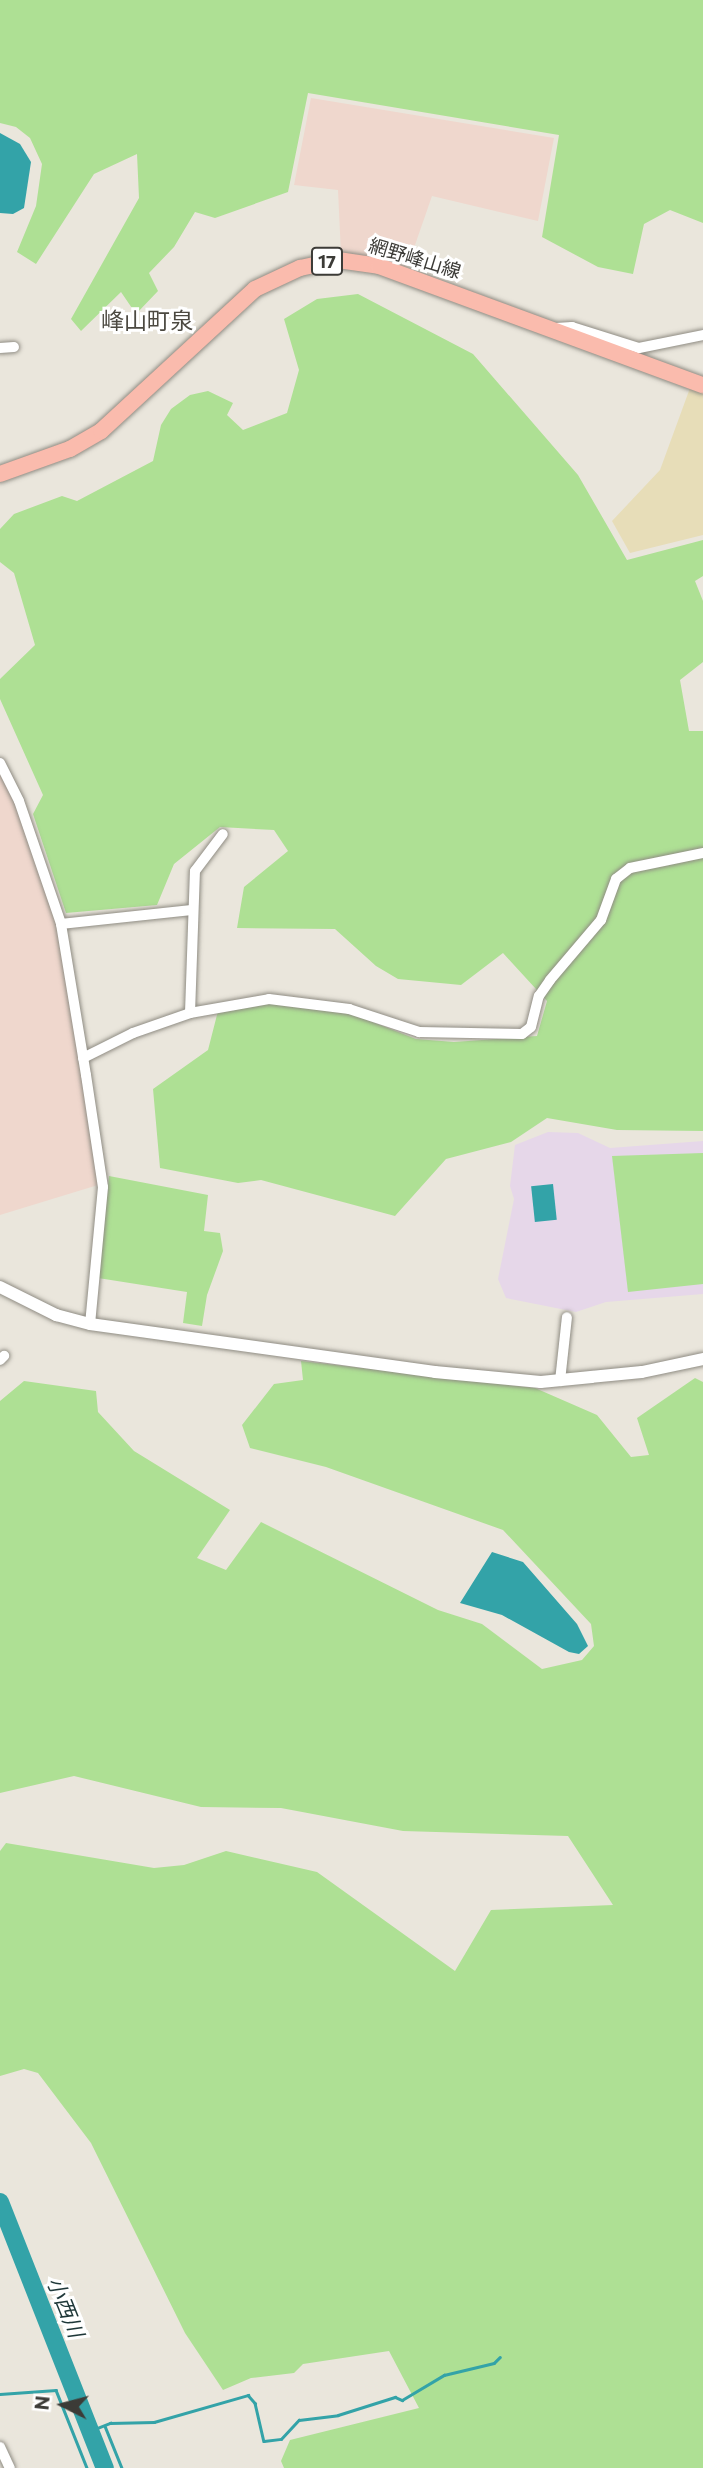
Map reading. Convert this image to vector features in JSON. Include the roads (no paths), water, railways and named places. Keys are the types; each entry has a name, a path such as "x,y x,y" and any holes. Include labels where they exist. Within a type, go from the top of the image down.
{"main road":[{"name":"網野峰山線","path":"0,474 71,449 101,431 240,301 268,282 310,265 338,260 379,266 703,385"}],"street":[{"path":"553,328 572,327 639,348 703,335"},
{"path":"0,348 13,347"},
{"path":"0,763 19,801 61,924 83,1058 103,1187 90,1324"},
{"path":"190,1013 191,911 195,871 223,834"},
{"path":"83,1058 133,1033 190,1013 269,999 349,1009 418,1032 522,1034 531,1027 539,996 550,980 601,920 616,879 629,868 703,853"},
{"path":"61,924 191,911"},
{"path":"0,1287 55,1315 90,1324 435,1372 560,1381 703,1359"},
{"path":"560,1381 567,1317"},
{"path":"0,2447 10,2468"}],"water":[{"path":"0,133 20,144 31,162 24,208 13,214 0,213"},
{"path":"553,1184 557,1220 535,1222 531,1186"},
{"path":"492,1552 523,1562 577,1624 588,1646 579,1654 569,1652 502,1615 460,1603"}],"waterway":[{"name":"小西川","path":"0,2202 105,2468"},
{"path":"90,2431 110,2423 154,2422 248,2395 255,2403 264,2441 281,2439 299,2420 338,2415 395,2397 402,2400 444,2375 494,2363 500,2357"},
{"path":"0,2394 56,2390 87,2468"},
{"path":"105,2426 122,2468"}],"district":[{"name":"峰山町泉","path":"147,320"}]}
